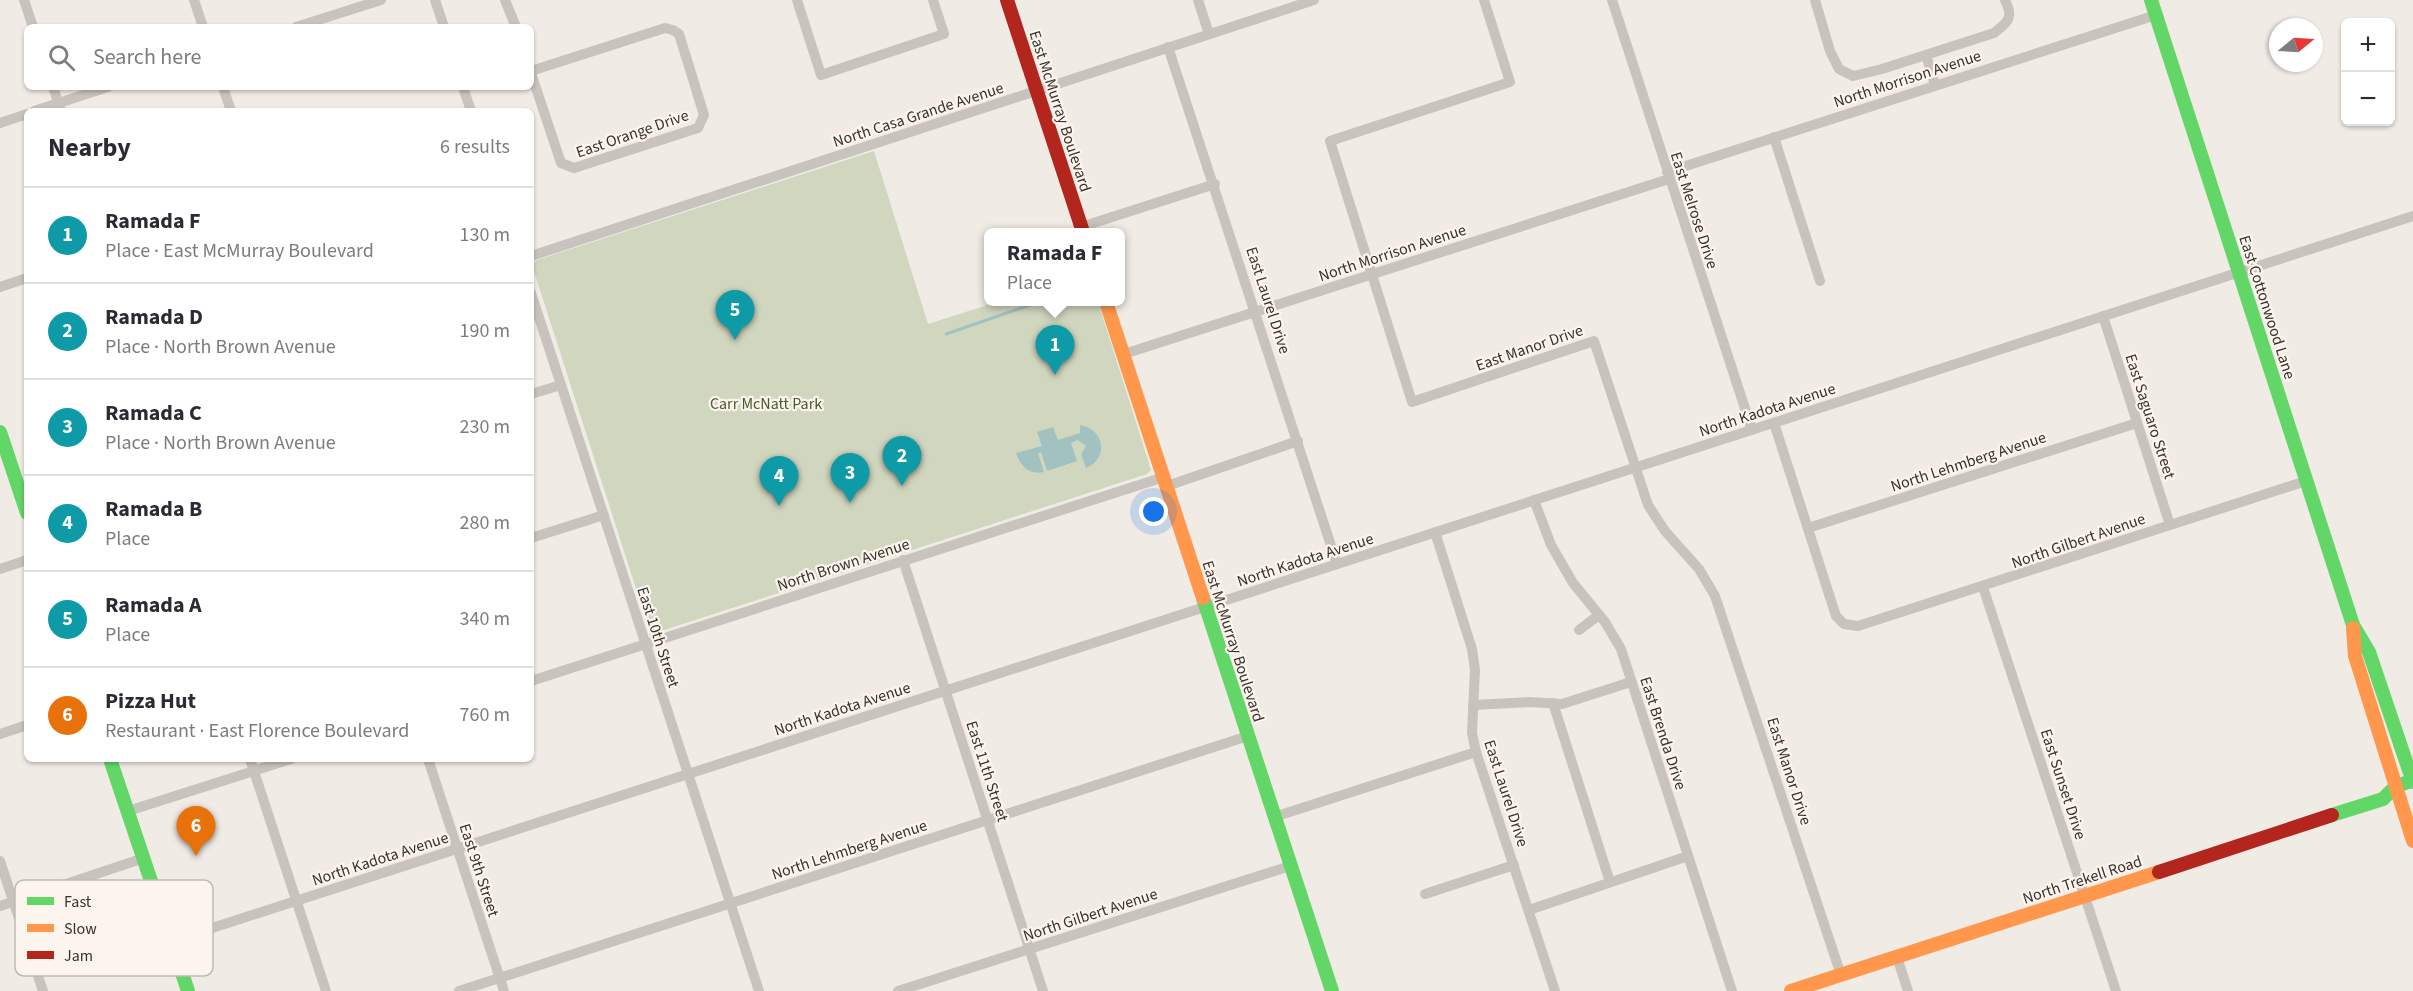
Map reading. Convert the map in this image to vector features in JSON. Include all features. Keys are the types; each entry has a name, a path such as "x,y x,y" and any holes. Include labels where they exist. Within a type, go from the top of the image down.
{"main road":[{"name":"East McMurray Boulevard","path":"1007,0 1081,228"},
{"name":"East Cottonwood Lane","path":"2151,0 2353,625 2369,651 2413,781"},
{"name":"East McMurray Boulevard","path":"1107,306 1332,991"},
{"path":"0,432 24,504"},
{"name":"East Cottonwood Lane","path":"2353,625 2355,656 2395,787 2407,801 2413,841"},
{"path":"111,762 151,880"},
{"name":"North Trekell Road","path":"1791,991 2384,799 2395,787 2413,781"},
{"path":"2384,799 2407,801"},
{"path":"183,976 188,991"}],"street":[{"path":"24,0 32,24"},
{"path":"194,0 202,24"},
{"path":"304,24 361,3 381,0"},
{"path":"435,0 443,24"},
{"path":"505,0 515,24"},
{"path":"797,0 821,75 944,34 933,0"},
{"path":"1198,0 1209,34"},
{"name":"East Manor Drive","path":"1484,0 1510,82 1330,141 1412,402 1594,341 1648,505 1665,531 1699,569 1715,596 1841,975"},
{"name":"East Melrose Drive","path":"1612,0 1752,430"},
{"path":"1815,0 1830,51 1839,69 1853,76 1994,33 2007,22 2010,10 2005,0"},
{"name":"North Casa Grande Avenue","path":"534,254 1037,92 1309,1"},
{"name":"North Morrison Avenue","path":"1124,354 1668,176 1773,137 2156,15"},
{"name":"East Orange Drive","path":"534,71 665,28 674,30 679,34 704,116 698,128 574,168 561,163 534,81"},
{"name":"East Laurel Drive","path":"1168,47 1257,312 1337,564"},
{"path":"1926,55 1935,85"},
{"path":"54,90 60,107 101,90"},
{"path":"224,90 230,108"},
{"path":"465,90 470,108"},
{"path":"0,123 24,115"},
{"path":"1773,137 1820,281"},
{"path":"1088,228 1215,184"},
{"name":"North Kadota Avenue","path":"213,928 2413,216"},
{"path":"0,287 24,279"},
{"name":"East 10th Street","path":"534,302 759,991"},
{"name":"East Saguaro Street","path":"2103,316 2170,525"},
{"path":"534,393 561,385"},
{"path":"1774,423 1808,528"},
{"name":"North Lehmberg Avenue","path":"1808,528 2137,423"},
{"name":"North Brown Avenue","path":"534,680 903,560 1298,441"},
{"name":"North Gilbert Avenue","path":"1808,528 1836,616 1844,624 1858,626 2306,481"},
{"name":"East Brenda Drive","path":"1534,500 1551,545 1573,583 1599,615 1621,649 1732,991"},
{"path":"534,537 604,515"},
{"name":"East Laurel Drive","path":"1435,532 1472,649 1475,670 1472,733 1476,752 1555,991"},
{"name":"East 11th Street","path":"903,560 1043,991"},
{"path":"0,569 24,561"},
{"name":"East Sunset Drive","path":"1983,587 2116,991"},
{"path":"1579,630 1599,615"},
{"path":"1473,705 1530,702 1562,704 1631,682"},
{"path":"1553,703 1610,882"},
{"path":"0,734 24,726"},
{"name":"North Lehmberg Avenue","path":"459,991 1248,736"},
{"path":"1274,817 1476,752"},
{"path":"251,762 326,991"},
{"path":"129,811 282,762"},
{"name":"East 9th Street","path":"429,762 504,991"},
{"path":"1529,910 1688,856"},
{"path":"77,880 144,858"},
{"path":"0,861 15,907"},
{"path":"1425,894 1514,865"},
{"name":"North Gilbert Avenue","path":"898,991 1290,866"},
{"path":"0,906 13,901"},
{"path":"1897,957 1908,991"},
{"path":"38,976 43,991"}],"green space":[{"name":"Carr McNatt Park","path":"874,151 928,324 984,306 1099,306 1151,470 1147,474 658,632 649,629 534,271 534,263 537,260"}],"water":[{"path":"1080,425 1095,432 1099,438 1101,451 1093,464 1086,468 1081,454 1086,446 1078,440 1071,443 1077,461 1047,471 1041,452 1038,453 1044,472 1039,473 1026,469 1020,462 1016,453 1042,446 1037,432 1053,427 1058,440 1080,433"}],"waterway":[{"path":"946,334 1027,306"}],"traffic: fast":[{"path":"2151,0 2353,625 2369,652 2413,782"},
{"path":"0,432 24,504"},
{"path":"1203,598 1332,991"},
{"path":"111,762 151,880"},
{"path":"2332,815 2383,799 2395,787 2413,780"},
{"path":"183,976 188,991"}],"traffic: slow":[{"path":"1107,306 1203,598"},
{"path":"2353,628 2355,656 2413,841"},
{"path":"1791,991 2159,872"}],"traffic: jam":[{"path":"1007,0 1082,228"},
{"path":"2159,872 2332,815"}],"place":[{"name":"Ramada A","path":"735,340"},
{"name":"Ramada F","path":"1055,375"},
{"name":"Ramada D","path":"902,486"},
{"name":"Ramada C","path":"850,503"},
{"name":"Ramada B","path":"779,506"},
{"name":"Pizza Hut","path":"196,856"}]}
